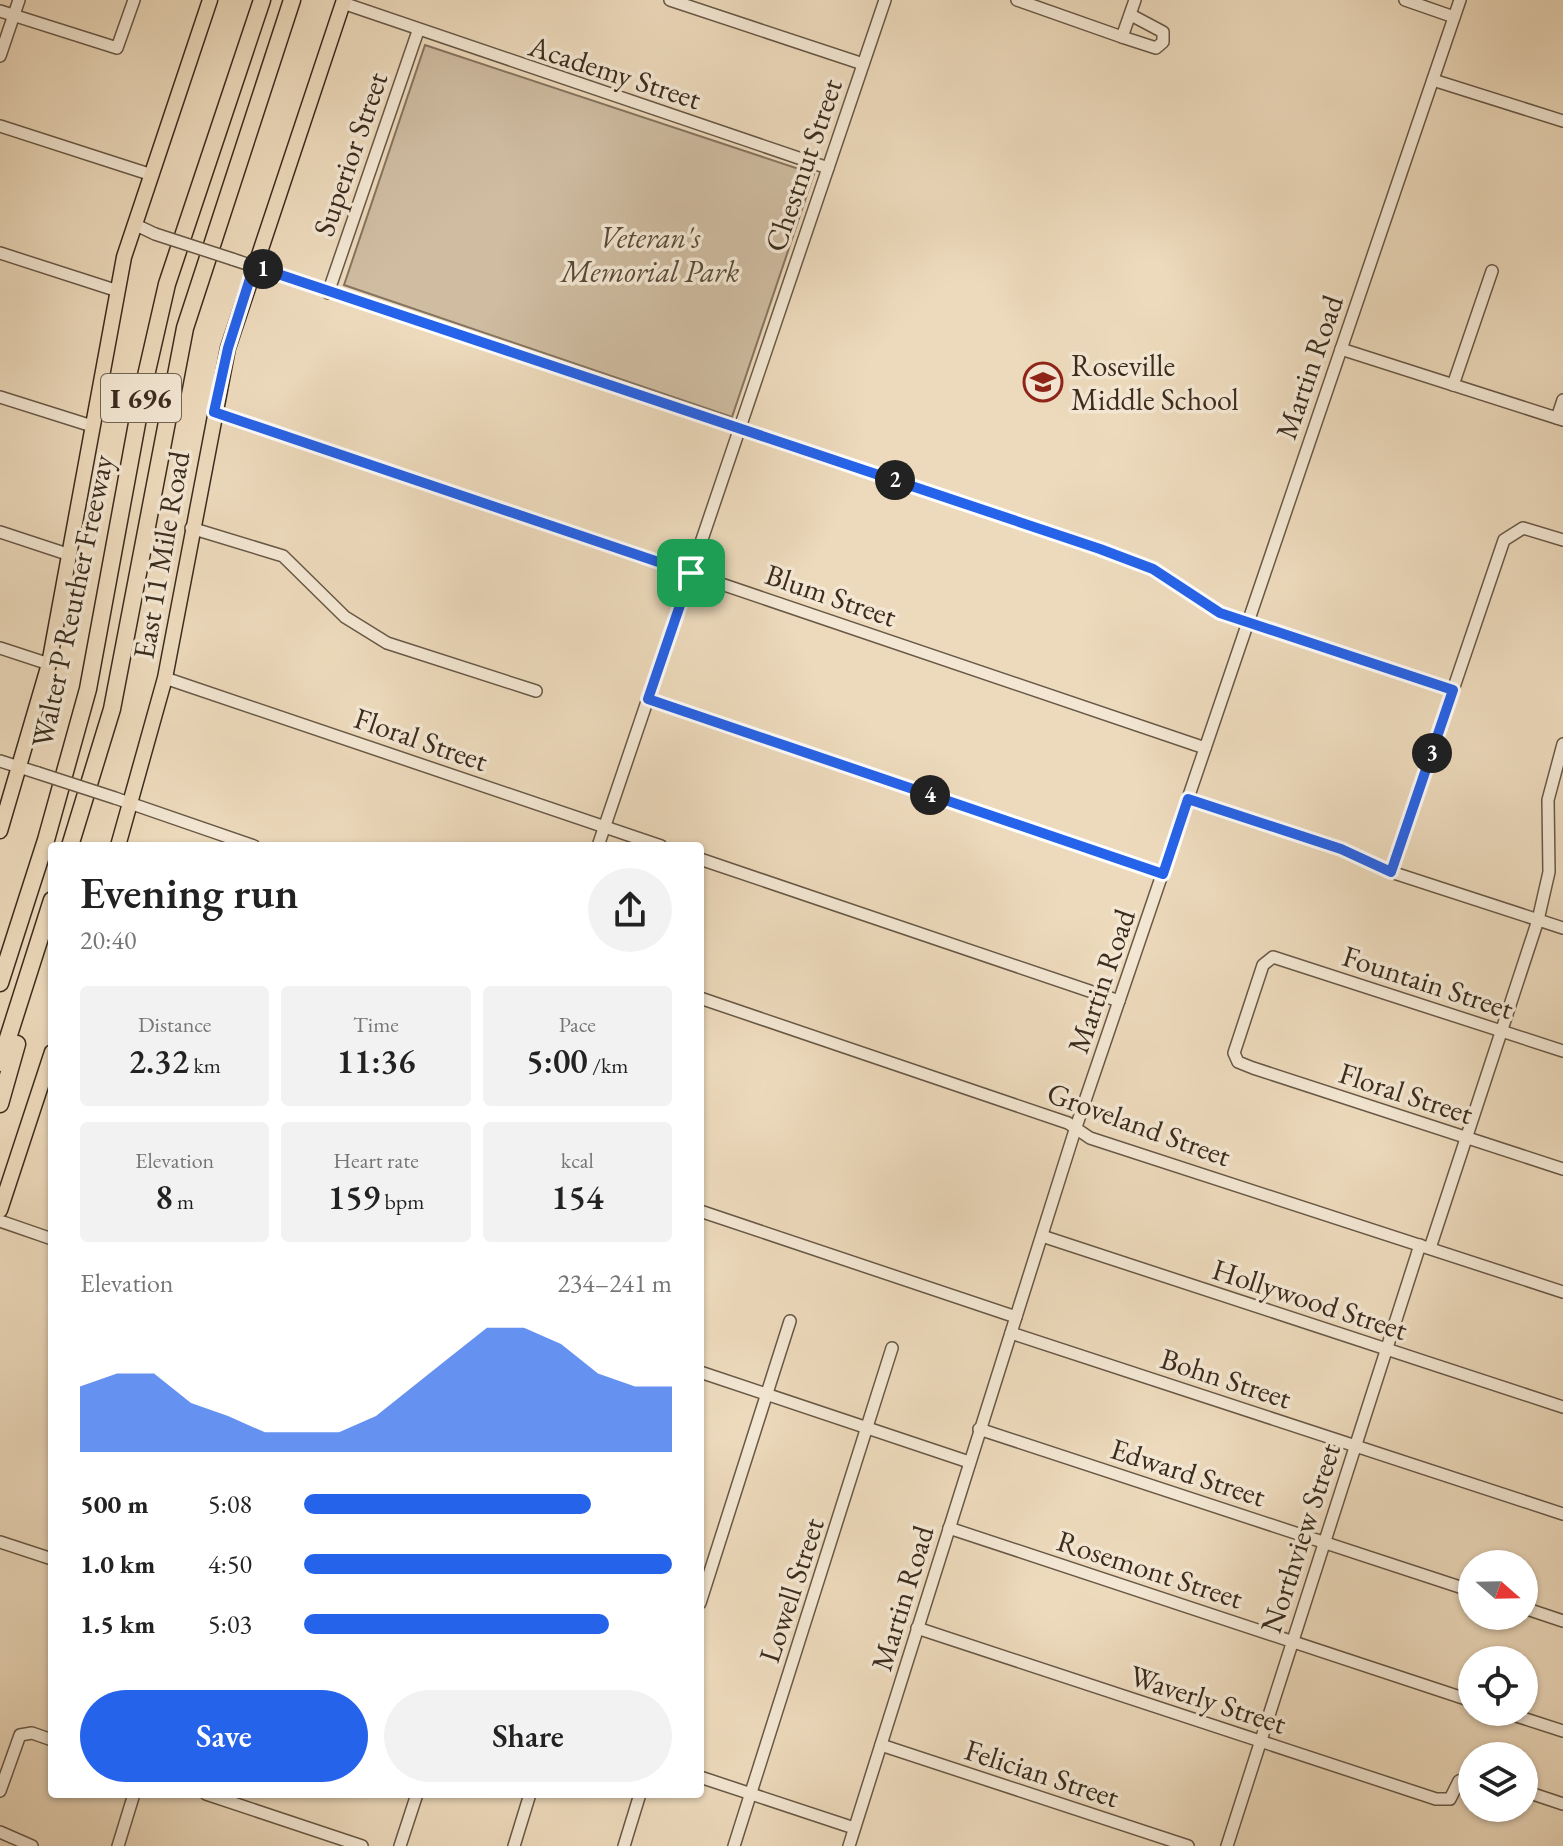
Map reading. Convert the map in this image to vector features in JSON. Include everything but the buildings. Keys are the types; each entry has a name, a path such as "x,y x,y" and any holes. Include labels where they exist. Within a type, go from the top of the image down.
{"highway":[{"name":"Walter P Reuther Freeway","path":"0,983 55,805 94,660 145,380 167,284 262,0"},
{"name":"Walter P Reuther Freeway","path":"71,842 112,709 185,328 292,0"},
{"path":"0,949 36,836 55,805"},
{"path":"0,1063 48,913"},
{"path":"0,1104 26,1010 35,955"}],"main road":[{"path":"0,831 49,664 118,291 134,224 210,0"},
{"name":"East 11 Mile Road","path":"119,842 165,678 191,528 228,348 343,2"},
{"path":"0,1210 48,1064"}],"street":[{"path":"0,56 19,0"},
{"path":"0,11 117,48 134,0"},
{"path":"670,0 863,64"},
{"name":"Chestnut Street","path":"599,842 885,0"},
{"path":"1017,0 1156,48 1163,42 1163,32 1157,26 1131,15"},
{"path":"1122,37 1135,0"},
{"path":"1405,0 1454,17"},
{"name":"Martin Road","path":"849,1846 1075,1130 1460,0"},
{"name":"Academy Street","path":"343,2 418,31 828,168"},
{"name":"Superior Street","path":"328,293 418,31"},
{"path":"1433,80 1563,121"},
{"path":"0,126 152,175"},
{"path":"134,224 328,293 739,431 879,474 1153,569 1220,613 1453,690"},
{"path":"0,253 118,291"},
{"path":"1453,385 1492,271"},
{"path":"1341,349 1560,419 1563,400"},
{"path":"0,397 92,426"},
{"name":"Blum Street","path":"214,412 1205,748"},
{"path":"191,528 283,556 345,617 387,643 536,691"},
{"path":"1391,872 1504,540 1515,530 1529,529 1563,540"},
{"path":"0,532 70,555"},
{"path":"0,648 49,664"},
{"name":"Floral Street","path":"165,678 649,842"},
{"path":"648,699 1163,874"},
{"name":"Northview Street","path":"1227,1846 1386,1349 1466,1138 1538,920 1549,872 1548,800 1563,744"},
{"path":"0,761 242,842"},
{"path":"1188,799 1341,849 1391,872 1563,928"},
{"path":"704,860 1119,1001"},
{"name":"Fountain Street","path":"1236,1059 1235,1048 1263,965 1269,958 1278,958 1563,1051"},
{"name":"Groveland Street","path":"704,999 1068,1123 1075,1130 1563,1292"},
{"name":"Floral Street","path":"1236,1059 1253,1068 1563,1169"},
{"path":"704,1212 1016,1317"},
{"path":"0,1221 48,1238"},
{"name":"Hollywood Street","path":"1042,1236 1563,1407"},
{"path":"704,1590 790,1321"},
{"name":"Bohn Street","path":"1011,1333 1563,1514"},
{"name":"Lowell Street","path":"734,1846 892,1348"},
{"path":"704,1373 969,1462"},
{"name":"Edward Street","path":"979,1429 1458,1586"},
{"name":"Rosemont Street","path":"949,1528 1458,1696"},
{"path":"0,1542 48,1558"},
{"path":"704,1558 713,1561"},
{"path":"1538,1613 1563,1621"},
{"name":"Waverly Street","path":"917,1628 1441,1801 1450,1799 1458,1783"},
{"path":"1538,1723 1563,1731"},
{"path":"0,1791 16,1742 24,1733 48,1739"},
{"name":"Felician Street","path":"881,1745 1188,1846"},
{"path":"704,1778 854,1828"},
{"path":"1538,1796 1563,1804"},
{"path":"118,1846 133,1798"},
{"path":"218,1798 362,1846"},
{"path":"400,1846 416,1798"},
{"path":"514,1846 529,1798"},
{"path":"624,1846 639,1798"},
{"path":"0,1832 32,1846"}],"green space":[{"name":"Veteran's Memorial Park","path":"425,45 814,174 732,417 344,285"}],"place":[{"name":"Roseville Middle School","path":"1043,382"}],"route":[{"path":"254,266 739,431 879,474 1100,549 1153,569 1182,584 1220,613 1453,690 1391,872 1341,849 1188,799 1163,874 648,699 691,573 214,412 220,377 254,266"}]}
